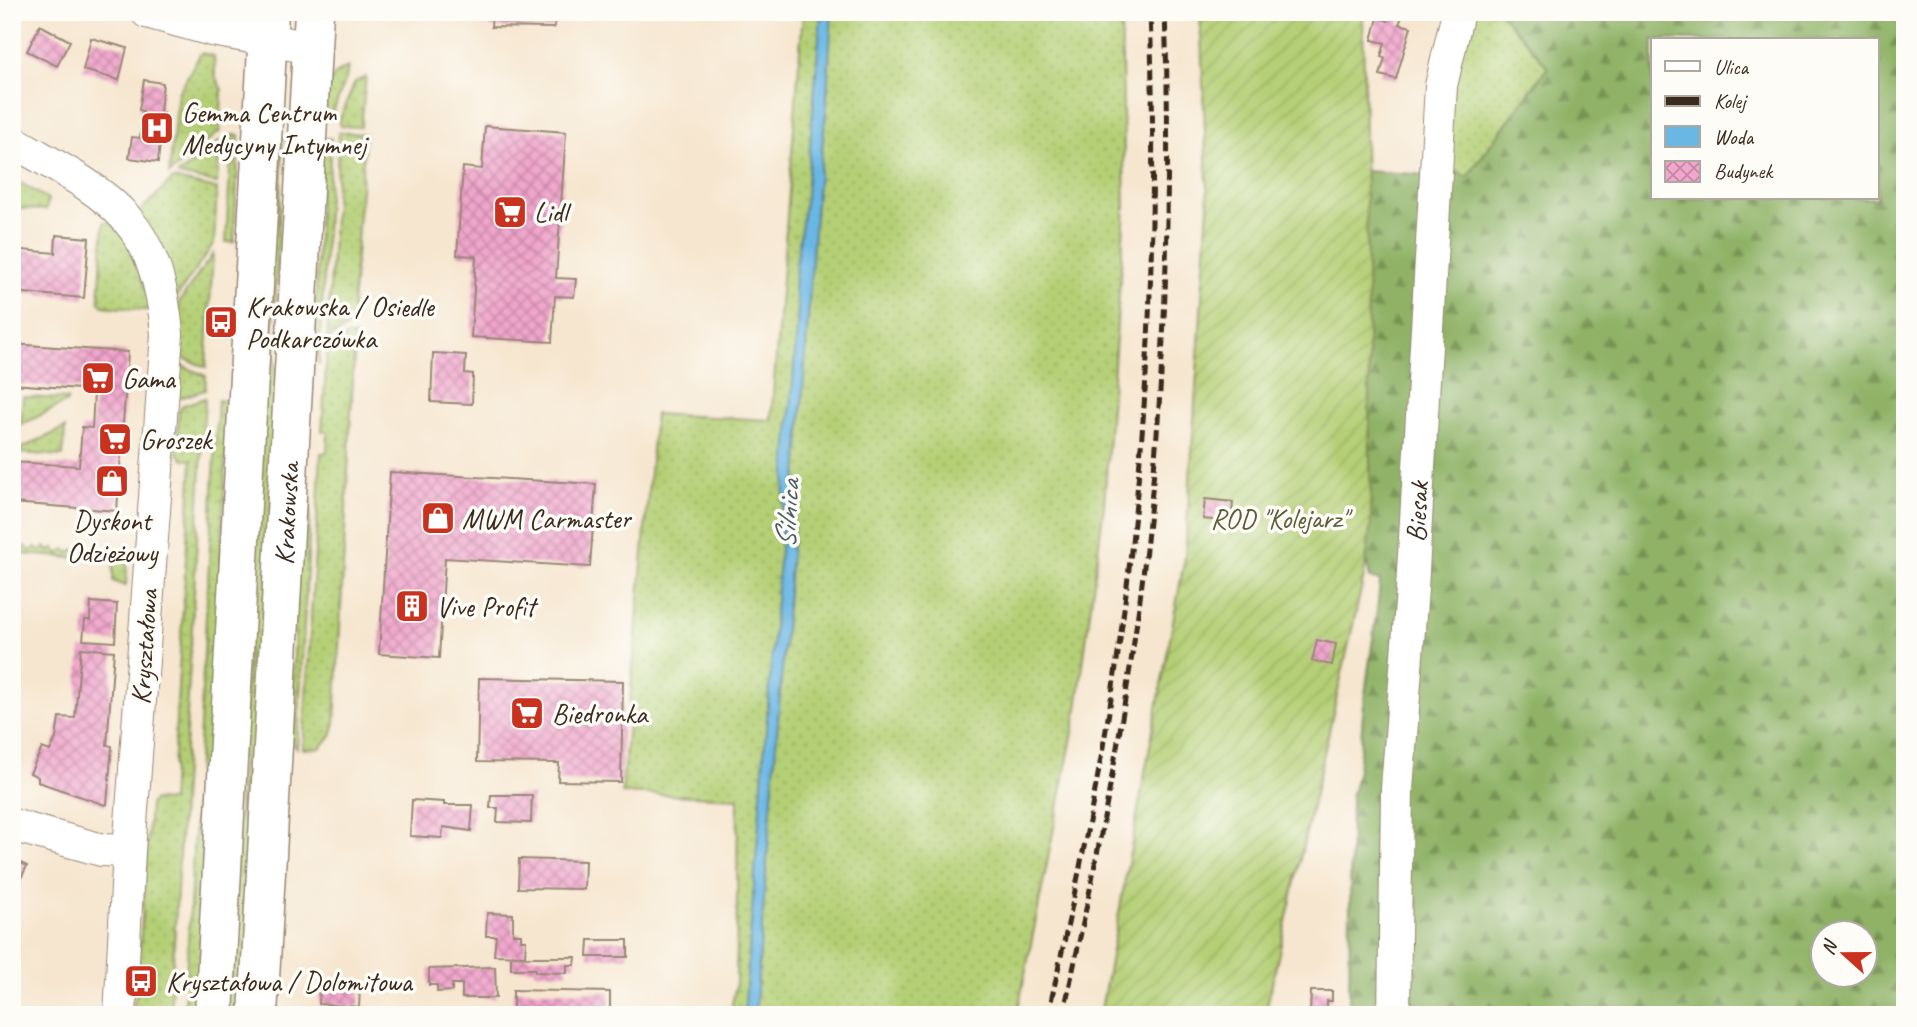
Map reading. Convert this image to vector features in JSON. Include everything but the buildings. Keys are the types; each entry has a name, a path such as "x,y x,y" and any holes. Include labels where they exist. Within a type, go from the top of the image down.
{"main road":[{"name":"Krakowska","path":"214,1015 268,26"},
{"name":"Krakowska","path":"258,1015 313,30"}],"street":[{"path":"147,12 212,30 268,26 313,30"},
{"name":"Biesak","path":"1395,1015 1397,789 1412,589 1440,99 1458,12"},
{"name":"Kryształowa","path":"12,141 78,179 125,215 152,258 165,307 167,334 129,851 120,1015"},
{"path":"12,825 102,849 129,851"}],"green space":[{"path":"803,12 1121,12 1125,209 1104,506 1076,717 1017,1015 730,1015 736,984 738,798 622,793 655,414 771,420"},
{"name":"ROD \"Kolejarz\"","path":"1200,12 1363,12 1371,523 1364,576 1265,1015 1100,1015 1185,557 1208,205"},
{"path":"1466,12 1500,12 1548,67 1466,178 1441,165"},
{"path":"1500,12 1905,12 1905,1015 1349,1015 1351,796 1359,762 1380,581 1370,578 1366,558 1371,523 1365,171 1430,175 1432,160 1467,177 1548,67"},
{"path":"201,53 214,56 215,76 222,90 220,131 169,174 178,93"},
{"path":"348,67 330,120 322,119 330,81"},
{"path":"366,77 361,127 340,126 340,119 355,82"},
{"path":"339,132 365,134 352,309 356,309 355,322 327,340"},
{"path":"232,135 239,135 234,242 226,242"},
{"path":"276,137 283,137 274,328 277,404 244,1015 228,1015"},
{"path":"321,138 331,138 319,365 315,326"},
{"path":"220,141 217,183 178,175"},
{"path":"12,178 48,199 46,210 12,208"},
{"path":"173,179 217,189 214,243 175,299 136,215"},
{"path":"104,222 111,222 124,230 152,308 144,310 103,306 99,302"},
{"path":"213,254 206,367 180,357 179,302"},
{"path":"348,336 355,336 335,723 331,736 320,748 303,749 321,453 327,452 328,432 322,431 327,350"},
{"path":"175,363 206,376 205,390 173,400"},
{"path":"23,397 67,399 67,402 21,425"},
{"path":"205,398 170,1015 129,1015 137,993 146,990 147,974 138,973 150,804 154,800 171,801 192,460 183,459 177,452 179,411 183,405"},
{"path":"218,400 226,401 227,431 200,1015 184,1015"},
{"path":"65,428 63,456 20,453 20,449"},
{"path":"309,500 297,748 292,744 296,573"},
{"path":"16,545 20,549 26,546 30,551 36,547 40,551 45,547 49,552 54,548 59,554 65,549 69,553 75,549 79,554 84,550 89,555 94,551 99,556 104,552 109,556 113,552 119,557 128,548 126,586 113,581 113,561 12,553 12,548"}],"water":[{"name":"Silnica","path":"821,12 832,12 826,114 816,201 755,1015 744,1015 797,328 798,306 794,288 806,195"}],"railway":[{"path":"1048,1015 1102,752 1119,646 1134,521 1150,303 1153,158 1150,12"},
{"path":"1063,1015 1115,756 1133,651 1149,526 1161,379 1167,232 1165,12"}],"place":[{"name":"Gemma Centrum Medycyny Intymnej","path":"157,128"},
{"name":"Lidl","path":"510,212"},
{"name":"Krakowska / Osiedle Podkarczówka","path":"221,322"},
{"name":"Gama","path":"98,378"},
{"name":"Groszek","path":"115,439"},
{"name":"Dyskont Odzieżowy","path":"112,481"},
{"name":"MWM Carmaster","path":"438,518"},
{"name":"Vive Profit","path":"412,606"},
{"name":"Biedronka","path":"527,713"},
{"name":"Kryształowa / Dolomitowa","path":"141,981"}]}
